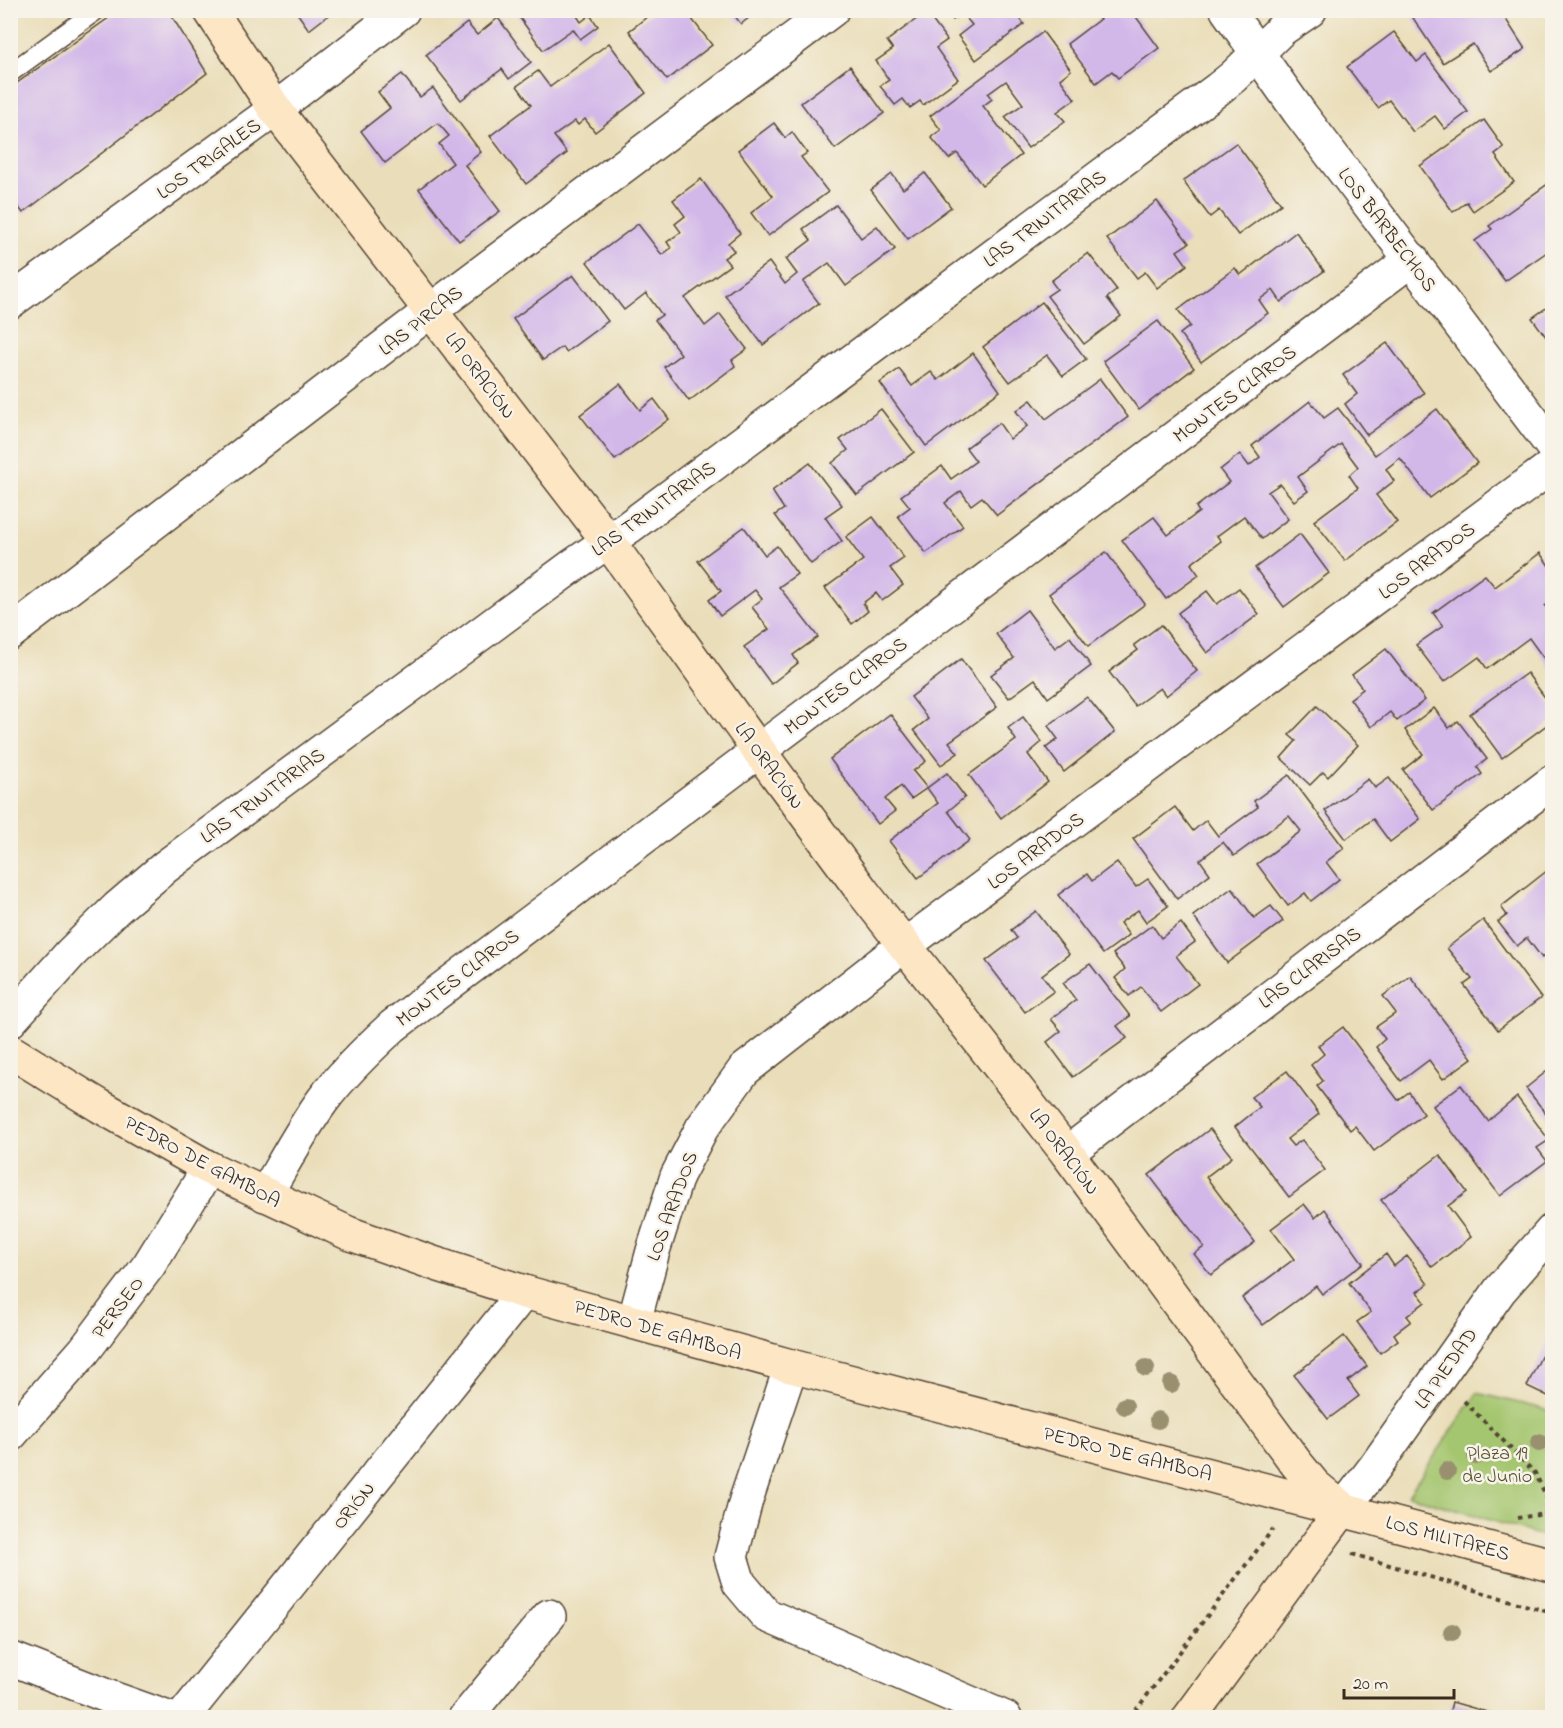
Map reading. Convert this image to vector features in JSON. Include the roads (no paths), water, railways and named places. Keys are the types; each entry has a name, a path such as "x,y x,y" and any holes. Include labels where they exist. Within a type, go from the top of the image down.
{"main road":[{"name":"LA ORACIÓN","path":"210,10 275,109 609,541 863,892 1067,1153 1296,1463 1314,1485 1343,1509"},
{"name":"PEDRO DE GAMBOA","path":"10,1051 208,1168 348,1233 436,1264 524,1292 791,1366 1343,1509"},
{"path":"1189,1718 1343,1509"},
{"name":"LOS MILITARES","path":"1343,1509 1552,1564"}],"street":[{"name":"LOS TRIGALES","path":"10,302 275,109 403,10"},
{"name":"LAS PIRCAS","path":"10,633 832,10"},
{"name":"LOS BARBECHOS","path":"1227,10 1299,112 1552,446"},
{"name":"LAS TRINITARIAS","path":"10,1021 71,953 117,908 165,867 1218,89 1282,29 1310,10"},
{"name":"MONTES CLAROS","path":"265,1196 304,1128 324,1099 361,1056 393,1026 1412,259"},
{"name":"LOS ARADOS","path":"634,1322 653,1251 677,1176 702,1128 744,1070 885,960 1552,466"},
{"name":"LAS CLARISAS","path":"1067,1153 1552,782"},
{"name":"PERSEO","path":"10,1435 84,1351 149,1265 208,1168"},
{"name":"LA PIEDAD","path":"1343,1509 1500,1290 1552,1231"},
{"name":"ORIÓN","path":"182,1718 524,1292"},
{"path":"791,1366 746,1500 731,1557 739,1583 766,1615 1005,1718"},
{"path":"465,1718 549,1616"},
{"path":"10,1658 108,1708 168,1718"}],"lane":[{"path":"10,73 97,10"}],"park label":[{"name":"Plaza 19 de Junio","path":"1497,1464"}]}
